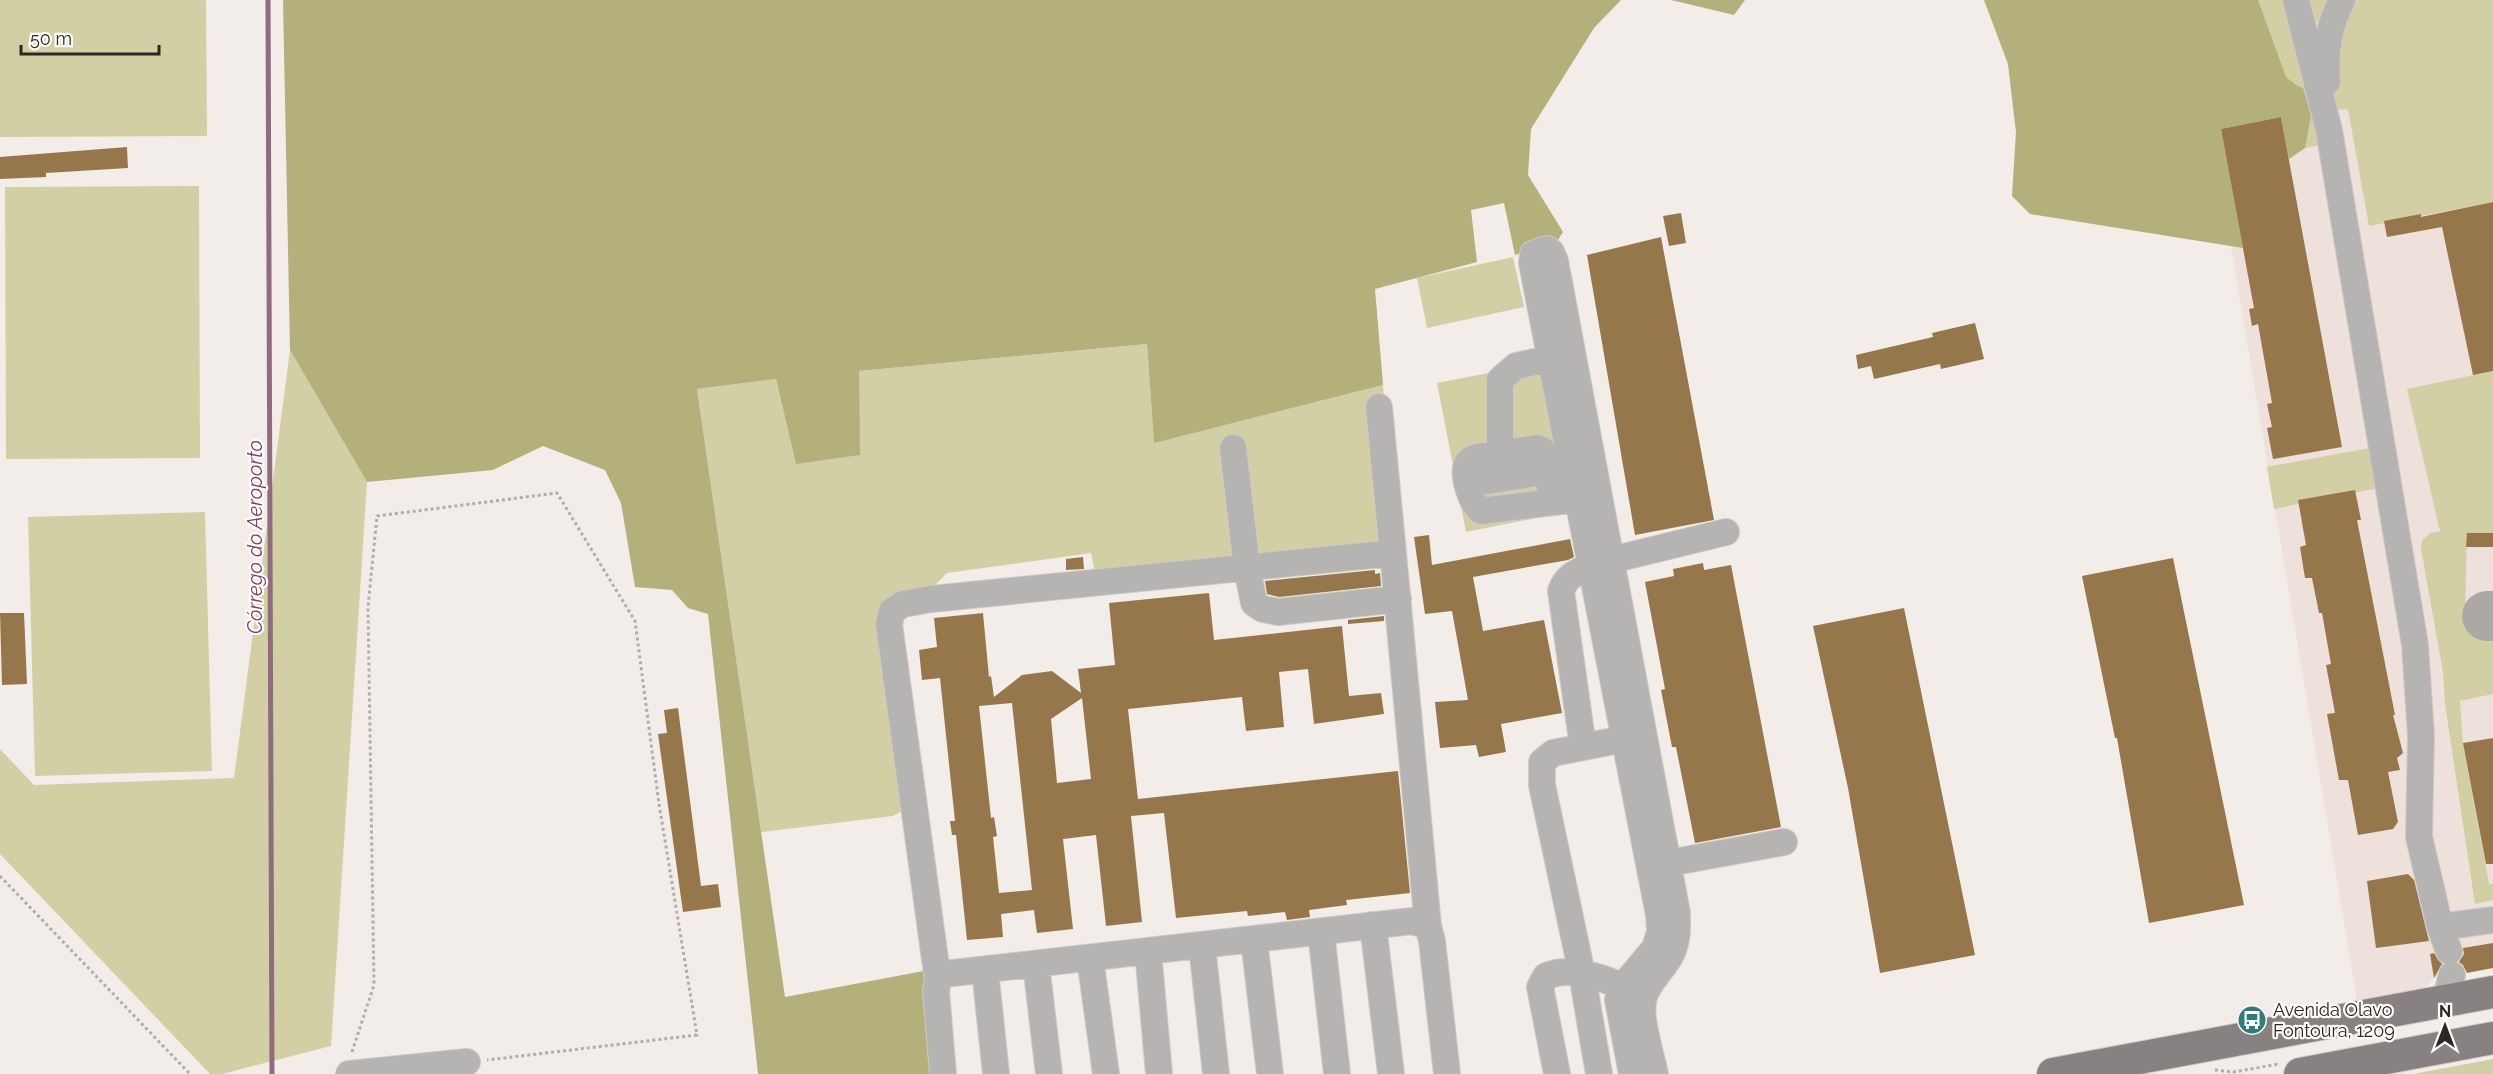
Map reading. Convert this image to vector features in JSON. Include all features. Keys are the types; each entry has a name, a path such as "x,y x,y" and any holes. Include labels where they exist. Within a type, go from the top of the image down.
{"main road":[{"path":"2053,1074 2447,964 2493,992"},
{"path":"2300,1074 2493,1038"}],"lane":[{"path":"2296,0 2329,130 2415,645 2421,736 2419,837 2447,964"},
{"path":"2329,130 2325,55 2332,20 2342,0"},
{"path":"1500,453 1500,380 1516,366 1562,356"},
{"path":"1562,356 1566,500"},
{"path":"1562,356 1659,865 1660,932 1634,992 1618,1000 1632,1074"},
{"path":"1379,407 1428,926 1432,941 1447,1074"},
{"path":"1233,448 1247,568 1254,603 1263,609 1278,612 1398,599"},
{"path":"1566,500 1481,511 1471,500 1466,467 1469,460 1500,453 1537,448 1542,450 1547,471 1566,500 1601,562"},
{"path":"1469,484 1547,471"},
{"path":"1583,747 1561,591 1564,582 1570,575 1601,562 1726,532"},
{"path":"943,1074 936,991 938,981 889,624 892,611 903,604 931,599 1393,553"},
{"path":"1599,1074 1582,974 1541,774 1542,762 1553,753 1634,736"},
{"path":"1659,865 1784,842"},
{"path":"2447,964 2493,920"},
{"path":"938,981 944,974 1373,925 1412,921 1428,926"},
{"path":"1373,925 1391,1074"},
{"path":"1322,932 1337,1074"},
{"path":"1254,940 1270,1074"},
{"path":"1202,946 1216,1074"},
{"path":"1148,951 1159,1074"},
{"path":"1090,958 1106,1074"},
{"path":"1036,964 1049,1074"},
{"path":"985,970 996,1074"},
{"path":"1557,1074 1540,987 1546,976 1565,970 1634,992 1642,1008 1655,1074"},
{"path":"349,1068 467,1062"}],"path":[{"path":"349,1068 374,985 368,607 377,516 557,493 635,621 659,804 698,1035 467,1062"},
{"path":"0,876 190,1074"}],"shaded area":[{"path":"0,0 206,0 207,136 0,137"},
{"path":"283,0 1621,0 1594,28 1531,129 1528,175 1563,232 1556,243 1515,255 1504,203 1471,210 1477,262 1375,289 1383,385 1154,443 1147,344 859,371 860,455 796,464 776,379 697,389 785,997 929,970 942,1074 758,1074 708,614 688,608 672,590 635,587 621,503 605,470 543,446 493,470 367,482 290,350"},
{"path":"1671,0 1745,0 1734,15"},
{"path":"1984,0 2493,0 2493,968 2434,978 2425,988 2357,1001 2231,246 2030,214 2012,196 2016,132 2008,64"},
{"path":"1984,0 2258,0 2286,77 2303,88 2311,115 2305,148 2289,159 2281,117 2221,129 2243,248 2030,214 2012,196 2016,132 2008,64"},
{"path":"2194,0 2297,0 2325,144 2305,148"},
{"path":"2310,0 2332,0 2321,22 2316,22"},
{"path":"2349,0 2493,0 2493,202 2369,226 2348,109 2337,110 2329,66"},
{"path":"199,186 200,458 6,459 5,187"},
{"path":"1513,257 1524,307 1427,328 1417,278"},
{"path":"1147,344 1154,442 1383,385 1394,545 1096,577 1091,553 947,573 901,620 905,809 893,816 761,832 697,389 776,379 796,463 859,455 859,371"},
{"path":"290,350 367,482 331,1046 222,1074 210,1074 0,854 0,749 34,785 234,778"},
{"path":"1550,361 1566,512 1466,532 1437,383"},
{"path":"2493,371 2493,533 2467,534 2465,617 2486,613 2493,642 2493,694 2460,701 2463,743 2489,884 2493,884 2493,900 2475,904 2445,704 2443,672 2421,549 2422,540 2431,533 2440,531 2407,389"},
{"path":"2380,446 2389,486 2274,509 2267,467"},
{"path":"205,512 212,771 35,776 28,517"},
{"path":"2493,1059 2493,1074 2413,1074"}],"building":[{"path":"2281,117 2342,447 2273,459 2267,428 2272,427 2267,404 2272,403 2258,324 2252,326 2249,309 2254,308 2221,129"},
{"path":"127,147 128,168 46,173 46,177 0,179 0,157"},
{"path":"2493,202 2493,371 2473,375 2442,227 2387,237 2384,221 2421,214 2421,217"},
{"path":"1681,213 1686,243 1669,246 1663,216"},
{"path":"1661,237 1714,520 1635,535 1587,255"},
{"path":"1975,323 1984,359 1941,369 1940,364 1874,379 1871,366 1858,369 1856,355 1933,337 1932,333"},
{"path":"2355,490 2361,520 2357,520 2395,715 2393,715 2403,753 2397,758 2400,770 2388,772 2398,822 2393,829 2358,835 2348,780 2339,780 2327,714 2335,713 2326,665 2331,664 2322,613 2319,613 2312,578 2305,578 2300,547 2306,545 2298,500"},
{"path":"2467,533 2493,533 2493,547 2466,547"},
{"path":"1429,535 1432,565 1570,539 1574,557 1568,560 1473,577 1483,631 1544,620 1562,713 1501,724 1506,752 1479,757 1476,745 1440,748 1435,702 1468,700 1452,611 1425,614 1414,537"},
{"path":"1083,557 1084,569 1066,570 1066,559"},
{"path":"2173,558 2244,905 2149,923 2117,738 2115,738 2082,576"},
{"path":"1703,563 1704,570 1731,565 1781,827 1695,843 1676,747 1672,747 1661,690 1665,689 1645,582 1674,576 1673,569"},
{"path":"1375,570 1375,574 1380,573 1381,586 1279,597 1267,594 1265,581"},
{"path":"1209,593 1214,640 1342,626 1349,696 1381,693 1384,714 1314,724 1308,669 1279,672 1284,727 1246,731 1242,697 1128,709 1138,799 1398,771 1410,893 1346,900 1347,905 1309,910 1310,917 1287,920 1285,912 1248,916 1247,911 1176,918 1164,813 1131,816 1142,922 1106,926 1096,835 1063,839 1073,929 1037,933 1034,910 1001,914 1003,937 967,940 956,835 952,835 950,821 955,821 940,678 922,680 919,650 937,647 934,618 983,613 989,677 991,676 994,697 1022,675 1052,671 1081,693 1078,669 1115,665 1109,603","holes":["1082,698 1091,779 1057,783 1051,719","1012,703 1032,890 999,893 993,837 997,836 994,817 991,818 979,706"]},
{"path":"1904,608 1975,955 1880,973 1848,788 1813,626"},
{"path":"0,613 24,613 27,684 2,685"},
{"path":"1384,616 1384,621 1348,624 1348,620"},
{"path":"678,708 701,886 718,884 721,907 683,912 658,734 667,733 664,710"},
{"path":"2493,738 2493,864 2486,864 2463,743"},
{"path":"2408,874 2414,880 2429,941 2376,948 2367,881"},
{"path":"2493,943 2493,968 2467,973 2459,962 2464,954 2463,948"},
{"path":"2434,953 2442,964 2434,978 2430,954"}],"waterway":[{"name":"Córrego do Aeroporto","path":"268,0 272,1074"}],"taxiway":[{"path":"2487,616 2493,616"}],"place":[{"name":"Avenida Olavo Fontoura, 1209","path":"2252,1020"}]}
